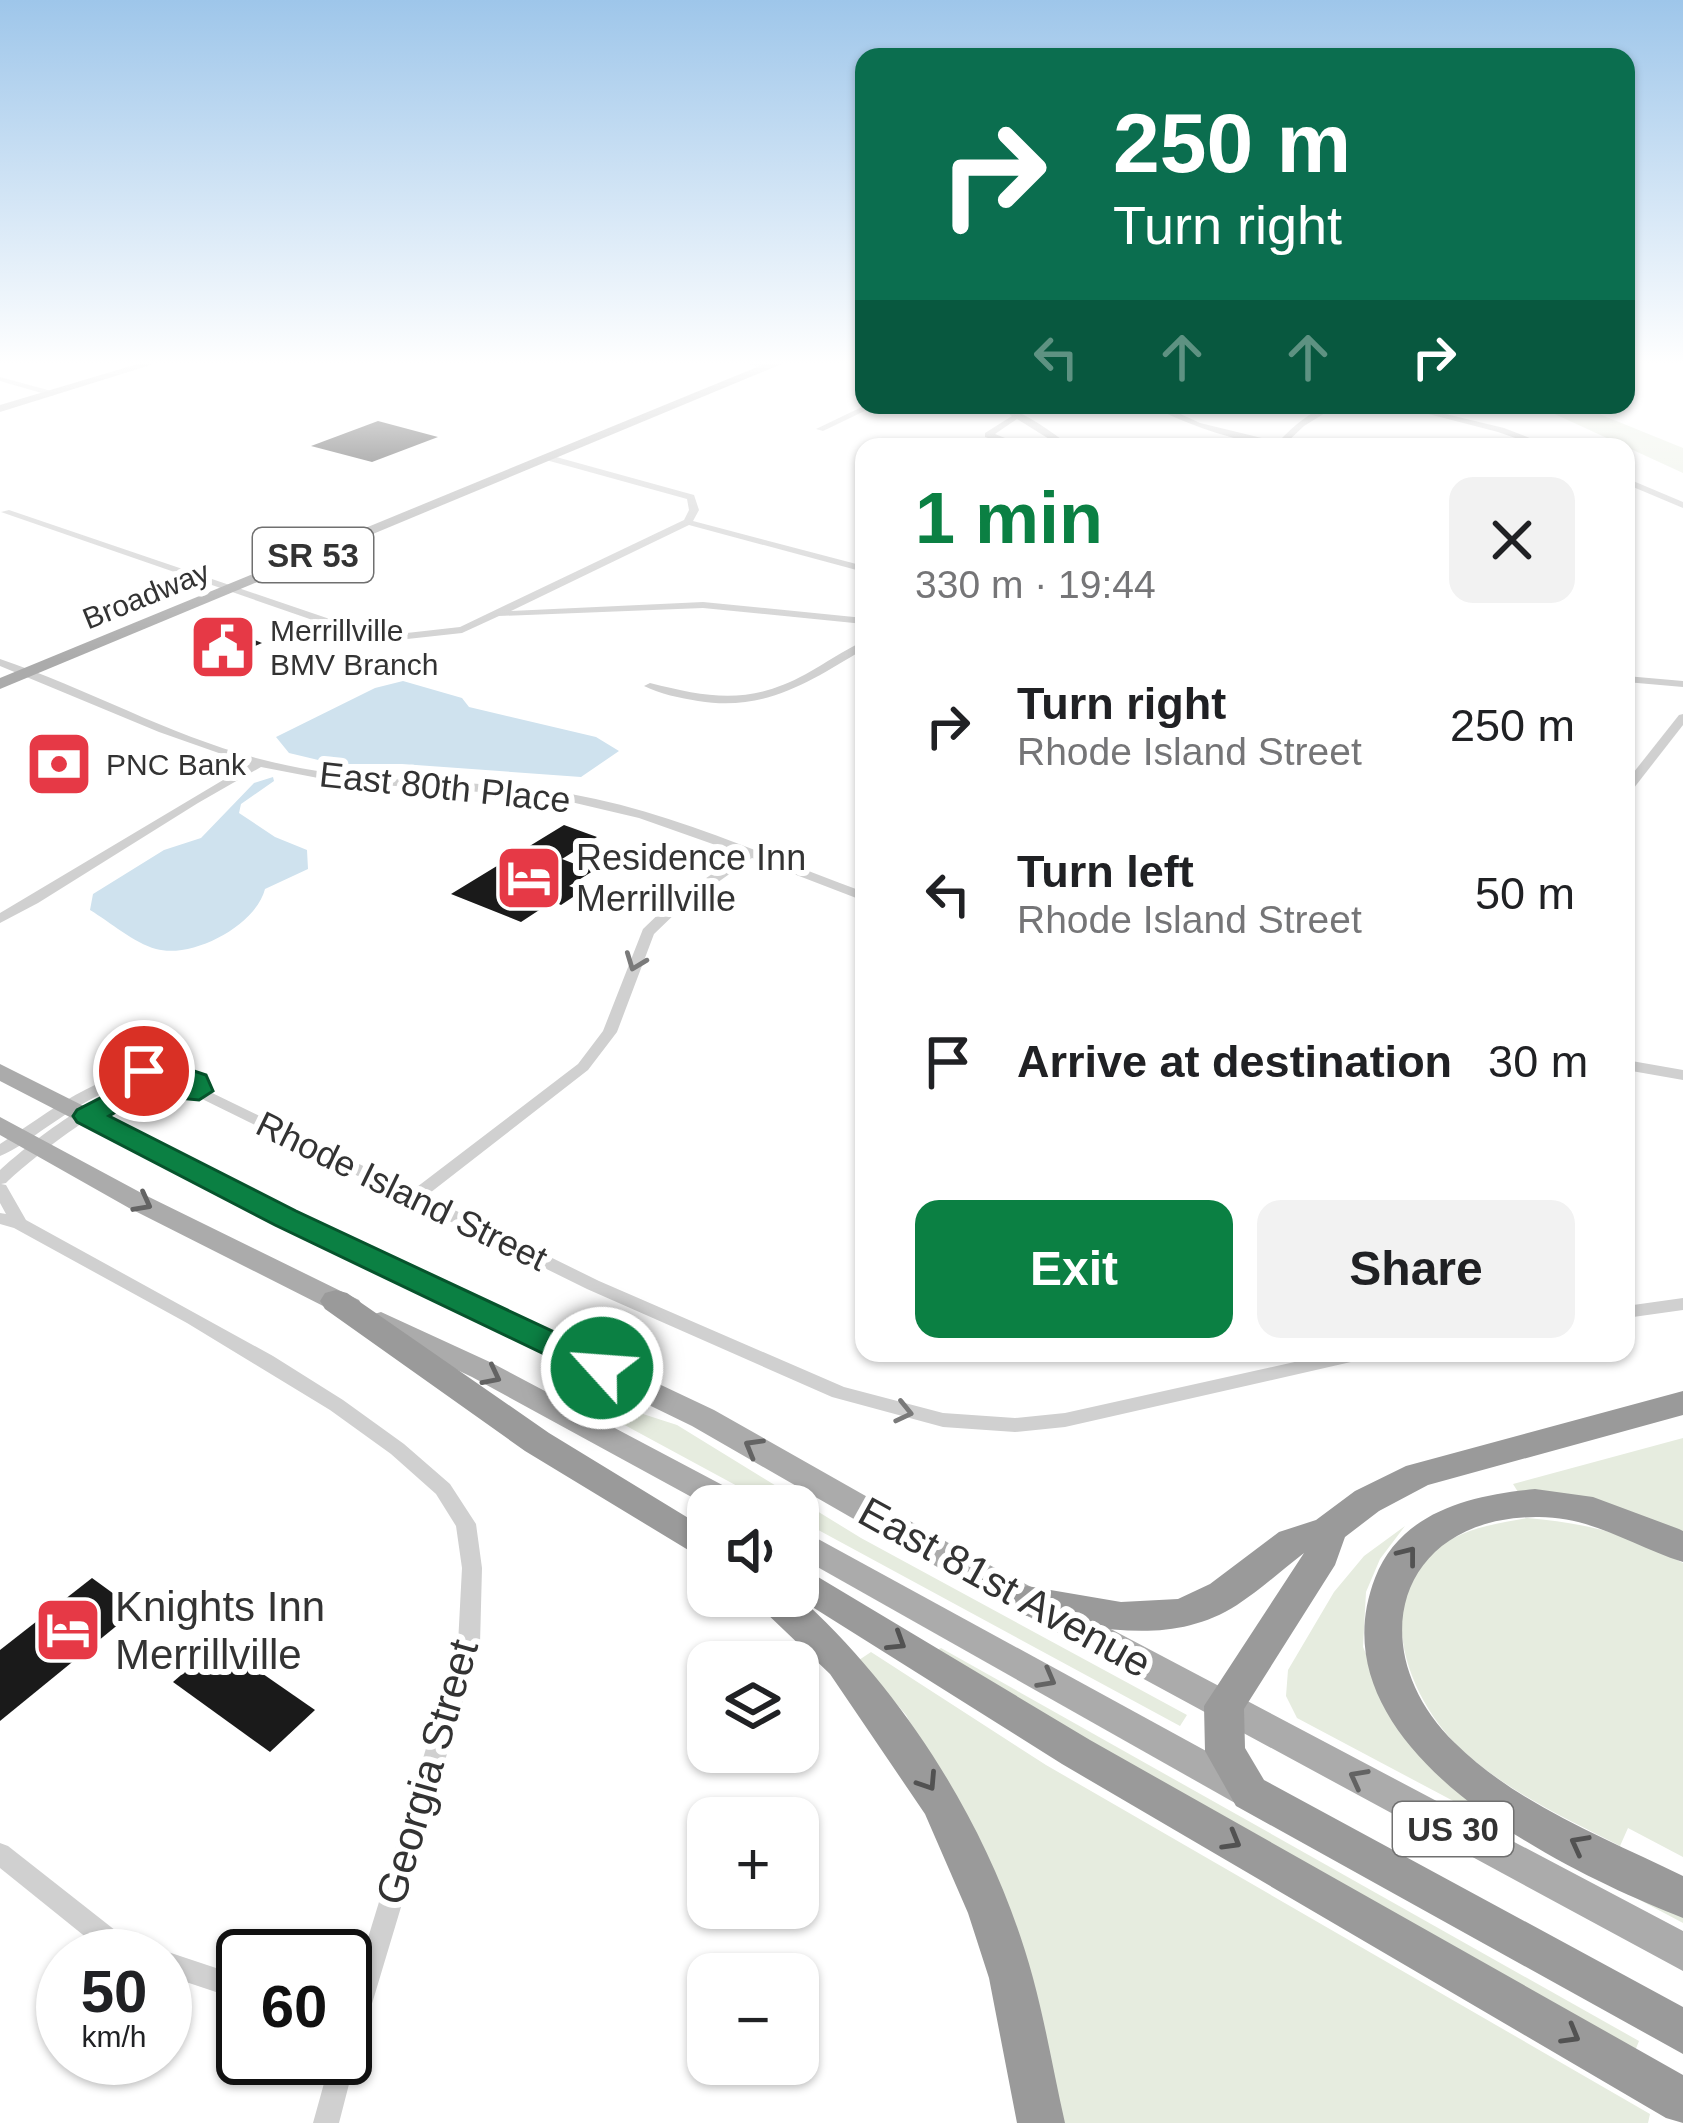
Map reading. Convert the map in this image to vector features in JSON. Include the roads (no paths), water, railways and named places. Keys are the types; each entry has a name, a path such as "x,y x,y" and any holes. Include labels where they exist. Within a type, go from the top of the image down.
{"highway":[{"path":"336,1301 527,1435 687,1534"},
{"path":"1027,1601 1121,1617 1182,1614 1223,1595 1292,1542 1328,1530 1382,1492 1434,1469 1683,1402"},
{"path":"589,1471 652,1495 687,1515"},
{"path":"1683,1547 1628,1521 1564,1505 1532,1503 1475,1511 1451,1519 1412,1546 1388,1585 1381,1634 1384,1661 1398,1695 1415,1726 1452,1766 1498,1800 1683,1898"},
{"path":"1250,1793 1225,1751 1224,1706 1322,1555 1328,1530"},
{"path":"819,1593 1057,1741 1683,2101"},
{"path":"795,1617 844,1663 940,1802 997,1935 1041,2123"},
{"name":"East 81st Avenue","path":"1250,1793 1683,2032"}],"main road":[{"name":"Broadway","path":"0,684 539,462"},
{"name":"East 81st Avenue","path":"0,1071 286,1218 703,1418 1027,1601 1683,1952"},
{"path":"15,1140 482,1370 695,1485"},
{"name":"East 81st Avenue","path":"819,1553 1250,1793"}],"street":[{"path":"6,512 360,633 430,636 463,630 499,614 688,522 694,509 691,497 564,462"},
{"path":"1635,485 1683,505"},
{"path":"688,522 855,567"},
{"path":"499,614 703,605 855,620"},
{"path":"650,686 711,703 752,701 789,688 855,649"},
{"name":"East 80th Place","path":"0,662 260,763 362,782 573,798 621,810 855,894"},
{"path":"1635,680 1683,684"},
{"path":"1635,778 1683,717"},
{"path":"0,919 112,856 183,803 260,763"},
{"path":"413,1198 583,1067 610,1032 648,932 675,905 748,855"},
{"path":"1635,1067 1683,1076"},
{"name":"Rhode Island Street","path":"15,1140 141,1086 199,1091 592,1285 839,1392 943,1420 1015,1425 1065,1420 1324,1362"},
{"path":"0,1179 15,1140"},
{"name":"Georgia Street","path":"0,1189 10,1221 372,1426 426,1468 466,1522 472,1580 469,1644 372,1938"},
{"path":"1635,1311 1683,1304"},
{"path":"0,1854 94,1929"},
{"name":"Georgia Street","path":"326,2123 336,2085"}],"water":[{"path":"403,681 462,698 469,707 596,737 619,751 581,777 335,764 289,753 276,737 375,688"},
{"path":"273,777 274,781 241,804 239,813 275,837 307,850 308,869 265,889 236,926 204,944 171,951 139,942 90,910 93,894 164,850 201,838 254,783"}],"place":[{"name":"Merrillville BMV Branch","path":"223,647"},
{"name":"PNC Bank","path":"59,764"},
{"name":"Residence Inn Merrillville","path":"529,878"},
{"name":"Knights Inn Merrillville","path":"68,1630"}]}
